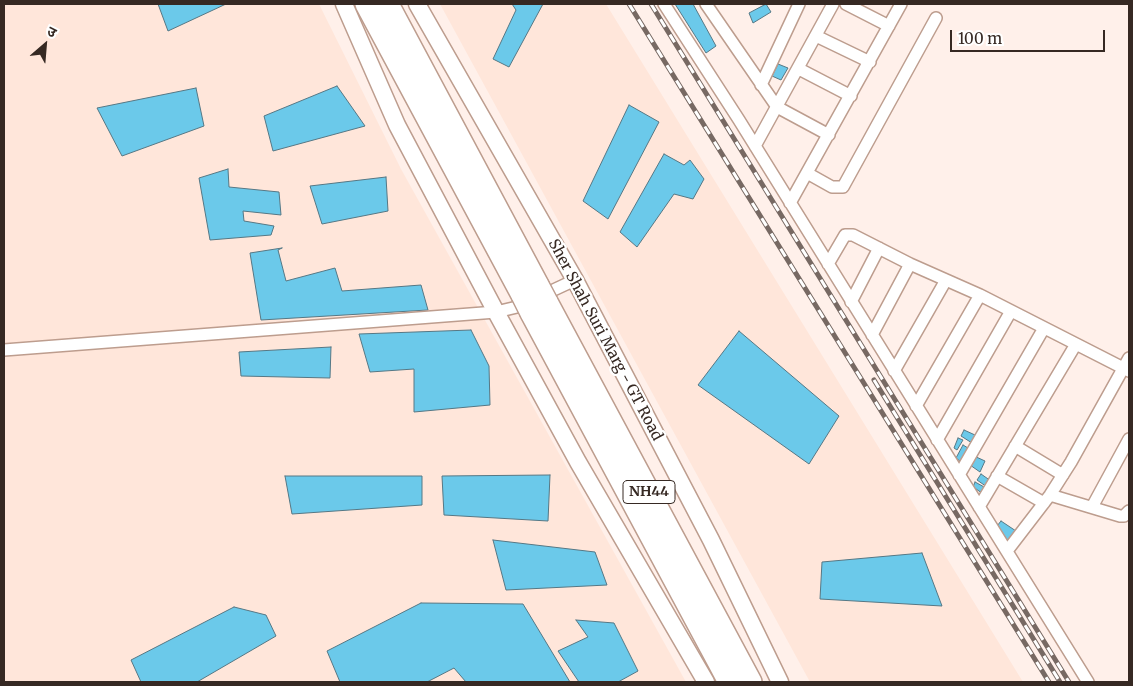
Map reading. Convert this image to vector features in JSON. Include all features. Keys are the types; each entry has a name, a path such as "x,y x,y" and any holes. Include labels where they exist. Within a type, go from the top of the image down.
{"highway":[{"name":"NH44","path":"366,4 751,682"},
{"name":"NH44","path":"388,4 729,682"}],"street":[{"path":"344,4 397,125 496,312 578,462 706,682"},
{"name":"Sher Shah Suri Marg - GT Road","path":"418,4 575,280 711,540 780,682"},
{"path":"664,4 755,146 1088,682"},
{"path":"706,4 777,107 829,135"},
{"path":"761,85 799,4"},
{"path":"755,146 833,4"},
{"path":"846,4 890,26"},
{"path":"790,203 901,4"},
{"path":"807,174 832,188 843,187 936,18"},
{"path":"816,36 870,62"},
{"path":"799,69 851,96"},
{"path":"828,264 842,239 848,233 910,264 980,295 1076,344 1127,366 1063,475 1007,551"},
{"path":"851,302 879,248"},
{"path":"872,335 910,264"},
{"path":"4,350 496,312 517,308 575,280"},
{"path":"894,371 946,280"},
{"path":"916,406 980,295"},
{"path":"937,440 1011,311"},
{"path":"959,475 1044,328"},
{"path":"979,507 1076,344"},
{"path":"1092,507 1129,438"},
{"path":"1015,446 1063,475"},
{"path":"997,476 1047,499 1092,507 1120,516 1124,516 1129,511"}],"shaded area":[{"path":"4,4 319,4 401,169 686,682 4,682"},
{"path":"440,4 606,4 1023,682 810,682"}],"building":[{"path":"158,4 226,4 168,31"},
{"path":"512,4 543,4 509,67 493,59 516,10"},
{"path":"675,4 693,4 716,46 706,53"},
{"path":"766,4 771,12 753,23 749,13"},
{"path":"778,64 788,68 781,80 772,76"},
{"path":"337,86 365,126 273,151 264,116"},
{"path":"196,88 204,126 122,156 97,108"},
{"path":"629,105 659,122 608,219 583,201"},
{"path":"664,154 684,165 690,160 704,179 693,199 674,194 637,247 620,232"},
{"path":"228,169 229,187 279,192 281,215 243,211 244,221 274,226 271,235 210,240 199,178"},
{"path":"386,177 388,211 322,224 310,186"},
{"path":"282,248 278,250 286,281 335,268 342,291 421,285 428,310 261,320 250,253"},
{"path":"471,330 489,366 490,405 414,412 414,369 370,372 359,334"},
{"path":"739,331 839,416 809,464 698,385"},
{"path":"331,347 330,378 241,376 239,352"},
{"path":"964,430 975,435 972,443 961,436"},
{"path":"958,438 963,440 957,450 954,448"},
{"path":"963,445 968,448 961,462 956,458"},
{"path":"974,456 985,461 980,472 970,465"},
{"path":"981,474 991,481 987,487 977,480"},
{"path":"550,475 548,521 444,515 442,476"},
{"path":"285,476 422,476 422,505 292,514"},
{"path":"975,482 986,488 982,493 973,487"},
{"path":"1001,521 1016,531 1008,541 997,526"},
{"path":"493,540 595,552 607,585 506,590"},
{"path":"922,553 942,606 820,599 822,562"},
{"path":"421,603 523,604 570,682 466,682 454,668 427,682 340,682 327,651"},
{"path":"234,607 266,615 276,636 197,682 141,682 131,660"},
{"path":"576,620 614,623 638,671 618,682 579,682 558,651 588,637"}],"railway":[{"path":"629,4 1049,682"},
{"path":"651,4 1069,682"},
{"path":"874,380 1060,682"}]}
